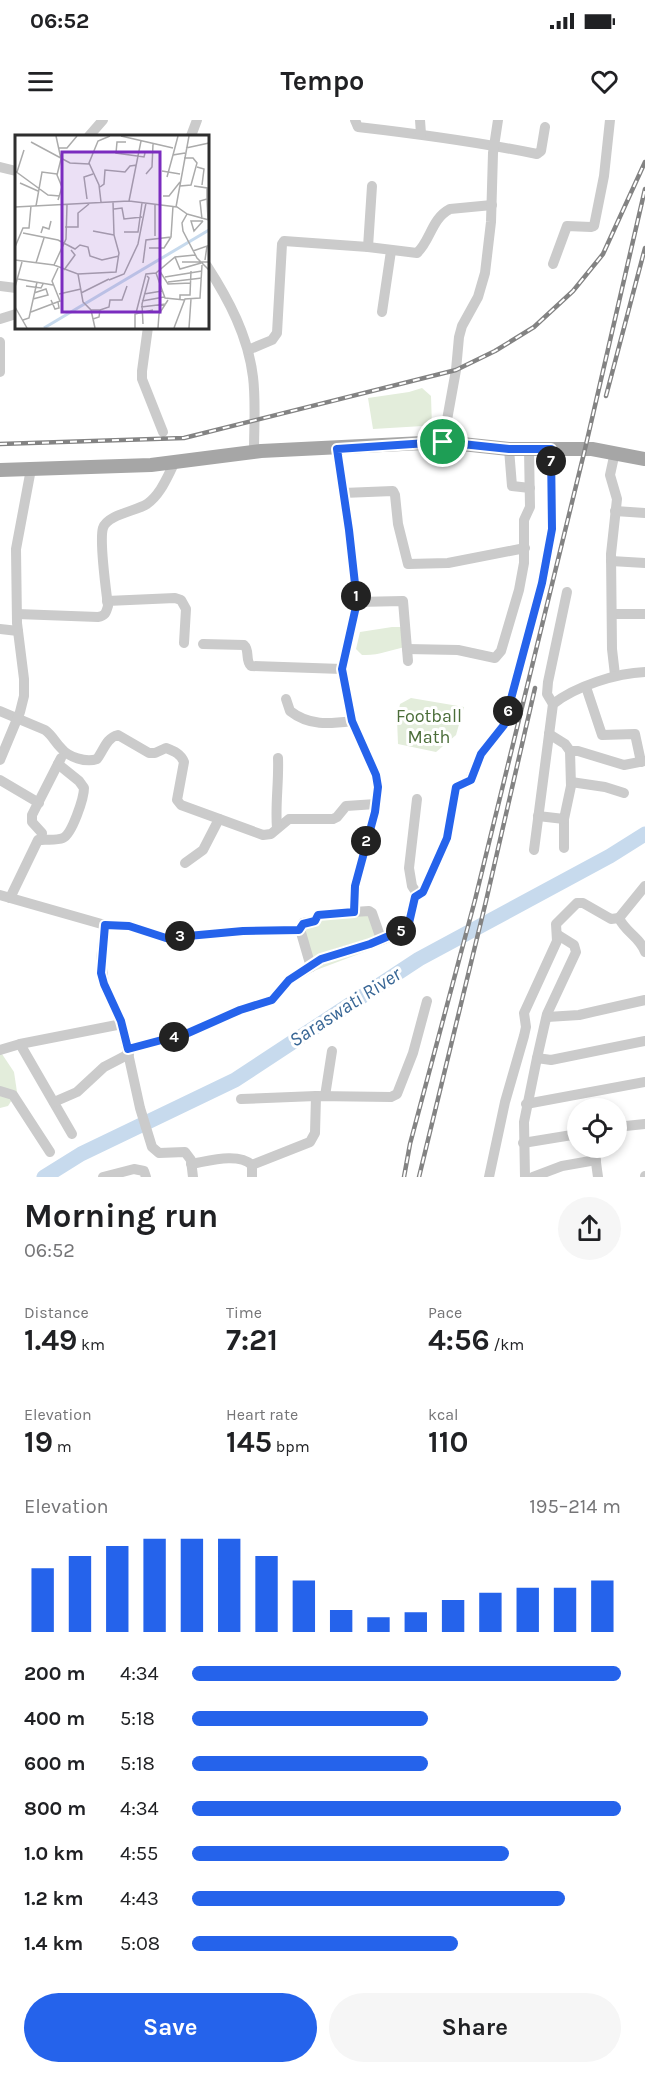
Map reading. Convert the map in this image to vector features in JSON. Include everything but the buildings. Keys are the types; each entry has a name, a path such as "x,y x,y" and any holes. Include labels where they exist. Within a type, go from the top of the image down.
{"main road":[{"path":"0,470 151,465 254,452 443,442 509,449 585,448 645,459"}],"street":[{"path":"90,135 103,120"},
{"path":"191,135 197,120"},
{"path":"355,120 358,127 421,134 539,154 545,127"},
{"path":"420,120 421,134"},
{"path":"443,442 456,370 459,337 478,297 485,273 492,205 494,145 498,120"},
{"path":"553,264 567,226 591,228 594,226 603,184 610,120"},
{"path":"0,167 15,171"},
{"path":"368,247 372,186"},
{"path":"248,350 272,340 277,333 284,241 368,247 417,254 436,220 445,212 450,209 492,205"},
{"path":"382,312 390,251"},
{"path":"208,268 228,299 248,350 254,379 254,452"},
{"path":"0,286 15,288"},
{"path":"0,319 15,314"},
{"path":"148,328 142,379 163,432"},
{"path":"0,342 0,372"},
{"path":"337,449 357,602 342,669 352,721 377,781 376,804 355,886 354,912"},
{"path":"509,449 512,486 530,488"},
{"path":"407,649 458,650 489,658 495,658 501,651 519,590 525,548 524,520 530,509 529,449"},
{"path":"54,1102 77,1092 104,1067 128,1052 188,1033 240,1010 272,1000 289,980 324,958 355,950 407,926 414,899 423,892 447,838 456,787 471,780 481,754 504,725 548,555 552,515 551,449"},
{"path":"615,453 610,475 617,495 611,561 612,649 615,675"},
{"path":"17,614 103,616 107,612 102,535 105,523 140,508 159,493 175,462"},
{"path":"0,760 24,696 17,614 16,549 31,469"},
{"path":"344,493 393,491 408,564 448,563 525,548"},
{"path":"615,511 645,513"},
{"path":"611,561 645,562"},
{"path":"534,850 553,704 547,694 548,682 567,592"},
{"path":"107,601 181,600 186,609 184,643"},
{"path":"357,602 403,601 408,661"},
{"path":"613,614 645,614"},
{"path":"0,629 18,631"},
{"path":"203,644 244,645 247,648 248,663 251,666 342,669"},
{"path":"553,704 615,675 645,672"},
{"path":"570,752 578,752 624,765 643,762 635,735 602,734 586,687"},
{"path":"286,699 290,711 312,722 334,724 352,721"},
{"path":"0,711 18,717 51,735 64,751 93,761 100,755 108,740 118,735 149,753 166,748 180,754 184,762 177,800 181,804 263,835 271,834 289,819 333,819 346,806 376,804"},
{"path":"549,734 565,744 570,752 571,782 564,819 564,848"},
{"path":"41,840 42,833 34,825 32,819 64,751"},
{"path":"277,828 275,804 279,781 278,758"},
{"path":"58,764 84,788 84,795 69,834 61,839 37,842 5,897 105,925 129,926 166,938 243,931 300,929 305,923 315,921 318,915 371,912 381,939"},
{"path":"0,780 39,803"},
{"path":"571,782 605,787 624,794"},
{"path":"417,799 409,868 412,886 418,895"},
{"path":"538,816 564,819"},
{"path":"185,863 204,850 219,819"},
{"path":"489,1177 505,1102 526,1027 524,1013 557,941 558,921 577,903 583,903 616,920 645,886"},
{"path":"636,895 645,903"},
{"path":"620,918 625,927 641,943 645,952"},
{"path":"105,925 101,973 122,1024 140,1108 152,1147 159,1153 184,1152 188,1155 194,1177"},
{"path":"300,929 311,967"},
{"path":"525,1177 526,1159 523,1143 526,1104 547,1017 576,952 574,945 558,936"},
{"path":"241,1099 321,1096 391,1097 396,1094 413,1053 427,1000"},
{"path":"547,1017 579,1015 645,1000"},
{"path":"0,1050 122,1024"},
{"path":"537,1058 551,1060 645,1041"},
{"path":"20,1044 72,1134"},
{"path":"252,1165 310,1142 315,1133 332,1051"},
{"path":"526,1104 645,1082"},
{"path":"0,1091 13,1095 50,1152"},
{"path":"627,1126 645,1124"},
{"path":"523,1143 567,1136"},
{"path":"191,1164 230,1159 247,1161 252,1165"},
{"path":"533,1177 562,1166 596,1160 598,1177"},
{"path":"252,1165 252,1177"},
{"path":"103,1177 134,1169 144,1171 146,1177"}],"green space":[{"path":"422,388 431,396 432,427 373,429 368,398"},
{"path":"403,627 405,647 368,655 362,655 356,649 360,632"},
{"name":"Football Math","path":"411,698 464,707 456,735 436,752 398,744 397,719 400,704"},
{"path":"370,912 380,946 311,972 301,921"},
{"path":"0,1054 14,1072 17,1092 8,1106 0,1108"}],"waterway":[{"name":"Saraswati River","path":"44,1177 81,1154 235,1080 419,959 610,856 645,834"}],"railway":[{"path":"0,444 184,438 456,370 495,351 534,327 573,291 603,254 645,162"},
{"path":"404,1177 410,1144 475,900 585,449 645,189"},
{"path":"606,396 645,248"},
{"path":"419,1177 535,688"}],"route":[{"path":"443,442 509,449 551,449 552,529 542,583 504,725 481,754 471,780 456,787 447,838 423,892 415,897 409,923 403,930 370,944 321,959 289,980 272,1000 240,1010 188,1033 128,1049 121,1021 101,973 105,925 135,927 166,938 243,931 299,930 303,924 315,921 318,915 354,912 355,886 375,812 378,787 376,775 352,721 342,669 357,602 337,449 443,442"}]}
